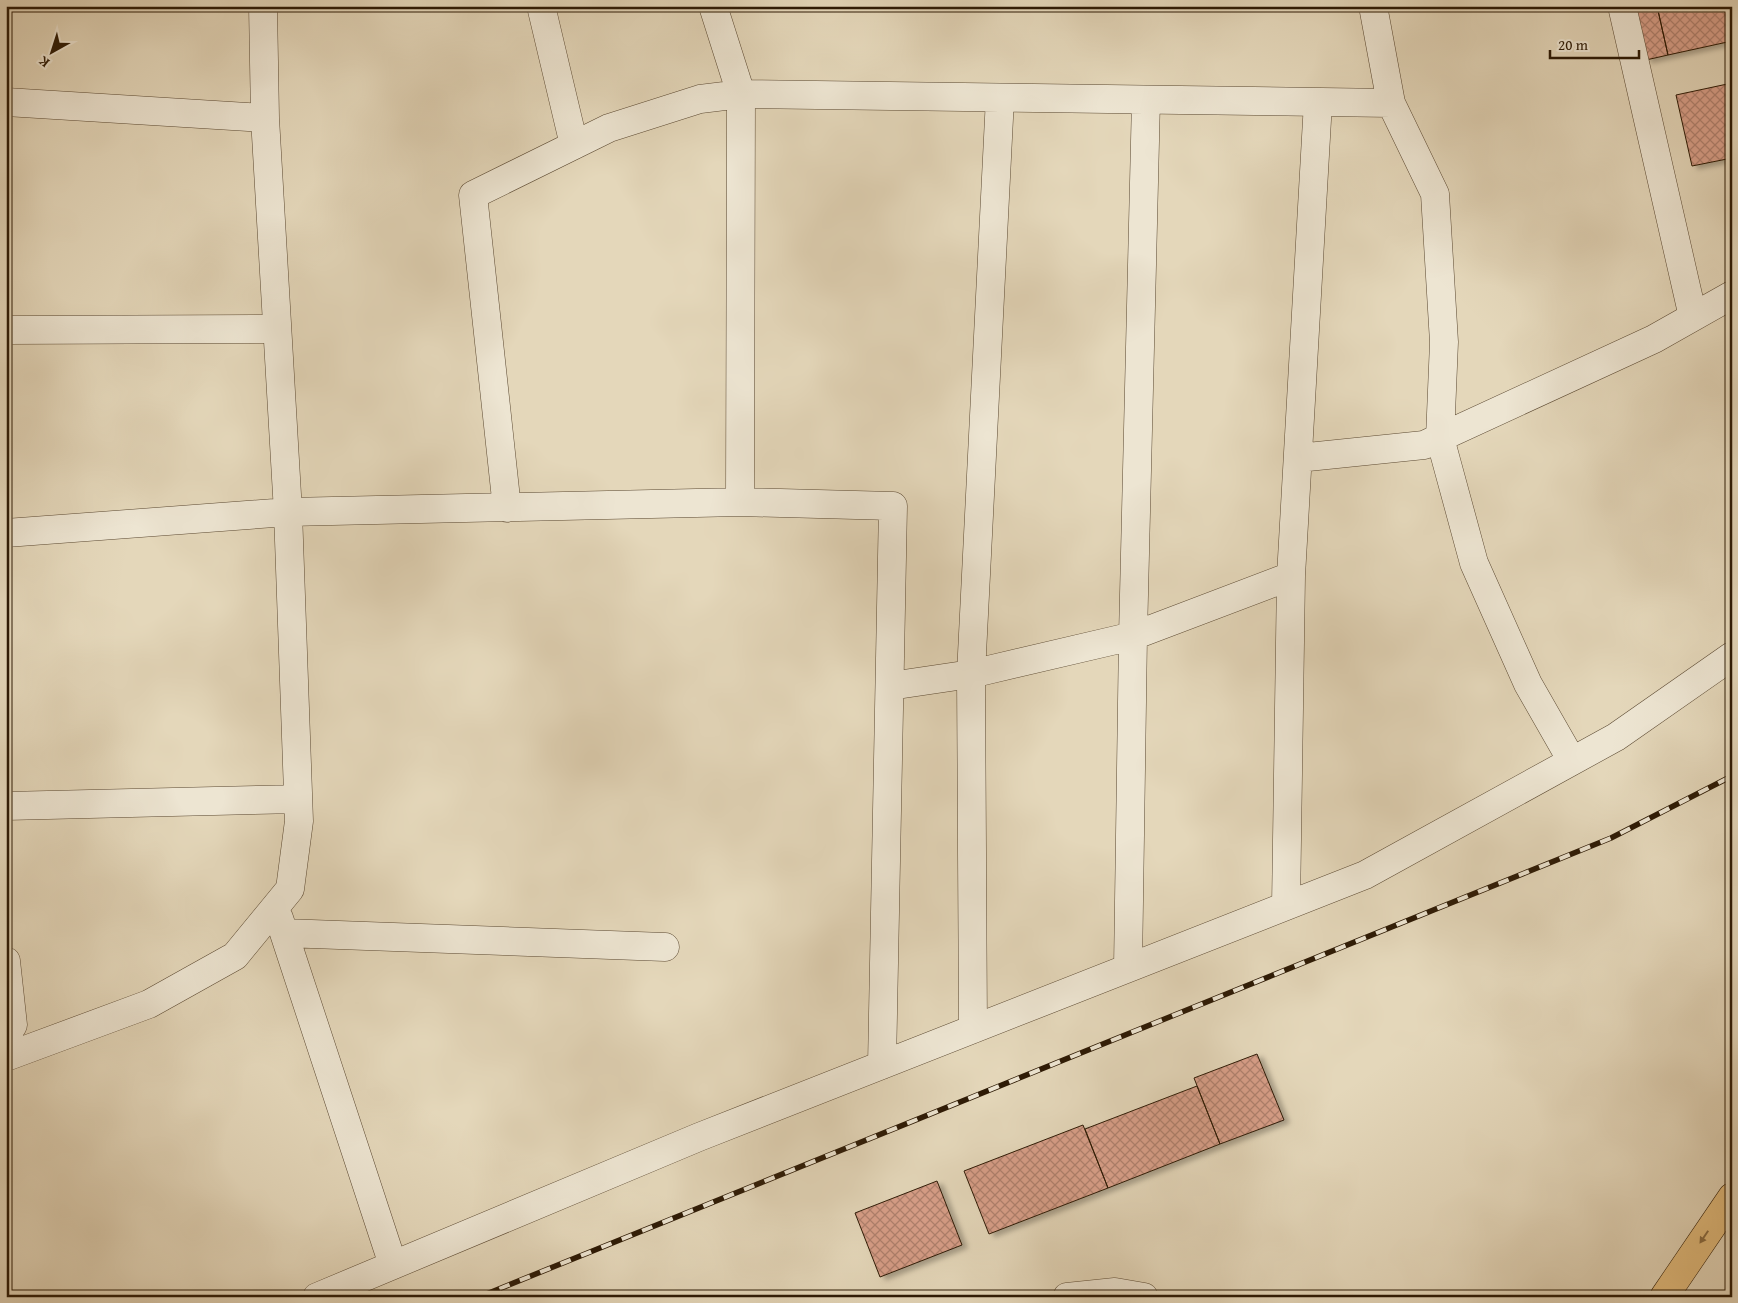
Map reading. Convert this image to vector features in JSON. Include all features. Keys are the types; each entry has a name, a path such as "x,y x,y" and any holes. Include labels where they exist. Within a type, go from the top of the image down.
{"main road":[{"path":"1664,1297 1732,1197"}],"street":[{"path":"6,1057 149,1004 235,956 290,889 298,821 298,799 288,512 265,118 263,6"},
{"path":"541,6 574,146"},
{"path":"713,6 741,94 740,502"},
{"path":"1373,6 1390,103 1435,194 1444,342 1440,438 1474,562 1528,684 1572,761"},
{"path":"1622,6 1693,317"},
{"path":"507,508 473,195 609,128 700,99 741,94 1390,103"},
{"path":"973,1029 971,674 1000,98"},
{"path":"1128,968 1133,636 1146,100"},
{"path":"6,102 265,118"},
{"path":"1286,906 1291,576 1318,102"},
{"path":"1298,458 1424,445 1654,339 1732,295"},
{"path":"6,330 276,329"},
{"path":"6,533 288,512 740,502 893,506 882,1065"},
{"path":"890,686 971,674 1133,636 1291,576"},
{"path":"317,1297 699,1137 1366,875 1616,737 1732,656"},
{"path":"6,806 298,799"},
{"path":"275,907 393,1265"},
{"path":"284,933 665,947"},
{"path":"6,961 13,1025 6,1036"},
{"path":"1067,1297 1115,1292 1144,1297"}],"building":[{"path":"1633,6 1657,6 1668,55 1646,60"},
{"path":"1657,6 1732,6 1732,41 1668,55"},
{"path":"1732,83 1732,158 1692,166 1676,95"},
{"path":"1257,1054 1284,1120 1220,1144 1194,1078"},
{"path":"1197,1086 1220,1144 1108,1188 1085,1129"},
{"path":"1083,1125 1108,1188 989,1234 964,1171"},
{"path":"937,1181 962,1245 880,1277 855,1213"}],"railway":[{"path":"479,1297 1611,838 1732,776"}]}
